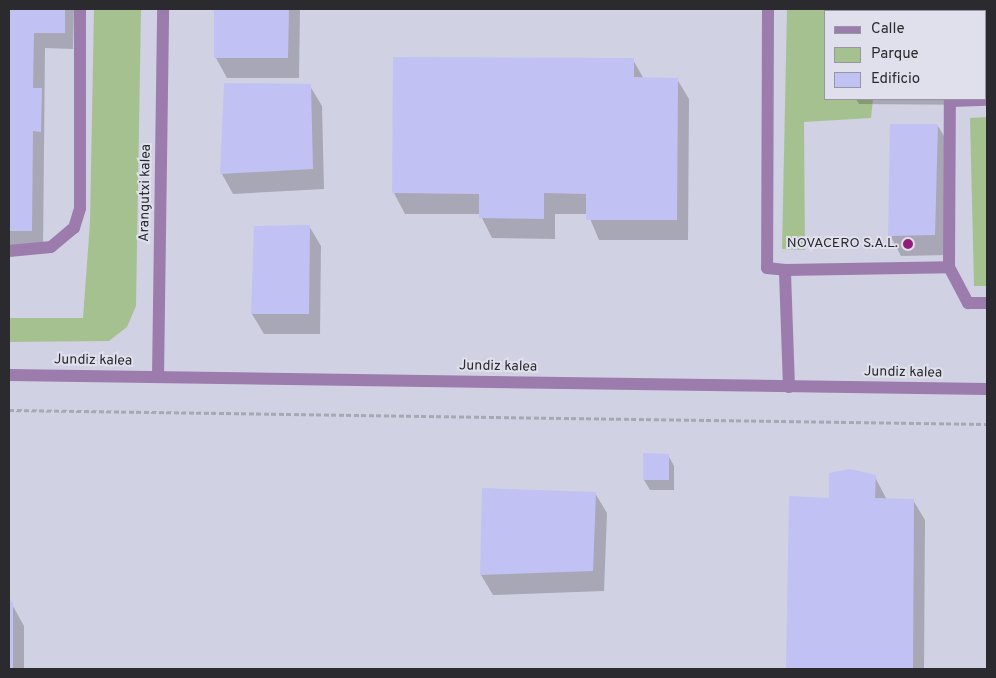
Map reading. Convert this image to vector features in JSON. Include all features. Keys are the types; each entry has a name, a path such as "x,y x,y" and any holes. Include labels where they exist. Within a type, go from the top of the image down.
{"street":[{"path":"9,251 51,247 74,228 80,208 80,9"},
{"name":"Arangutxi kalea","path":"158,377 164,9"},
{"path":"768,9 767,268 785,270 949,268"},
{"path":"987,100 950,101 949,268 968,302 987,303"},
{"path":"785,270 788,387"},
{"name":"Jundiz kalea","path":"9,375 987,389"}],"path":[{"path":"9,410 987,424"}],"shaded area":[{"path":"9,9 987,9 987,669 9,669"}],"green space":[{"path":"94,9 141,9 136,306 127,327 109,341 9,342 9,318 83,318 90,222"},
{"path":"787,9 835,9 824,10 824,100 873,100 871,118 804,122 805,250 782,249"},
{"path":"987,117 987,286 974,286 970,118"}],"building":[{"path":"9,9 65,9 65,33 34,33 33,88 42,88 41,132 33,131 32,231 9,231"},
{"path":"214,9 289,9 288,58 214,58"},
{"path":"847,9 987,9 987,85 986,10"},
{"path":"393,57 634,58 634,77 678,78 677,220 586,220 586,194 544,193 544,219 479,218 479,194 392,193"},
{"path":"224,83 311,84 313,169 220,174"},
{"path":"890,124 938,124 935,235 888,236"},
{"path":"310,225 309,314 251,314 254,226"},
{"path":"643,453 669,454 669,480 643,480"},
{"path":"850,469 876,475 875,498 914,499 913,669 786,669 789,496 829,498 829,473"},
{"path":"482,488 596,492 593,571 480,575"},
{"path":"9,597 13,604 13,669 9,669"}],"place":[{"name":"NOVACERO S.A.L.","path":"908,244"}]}
